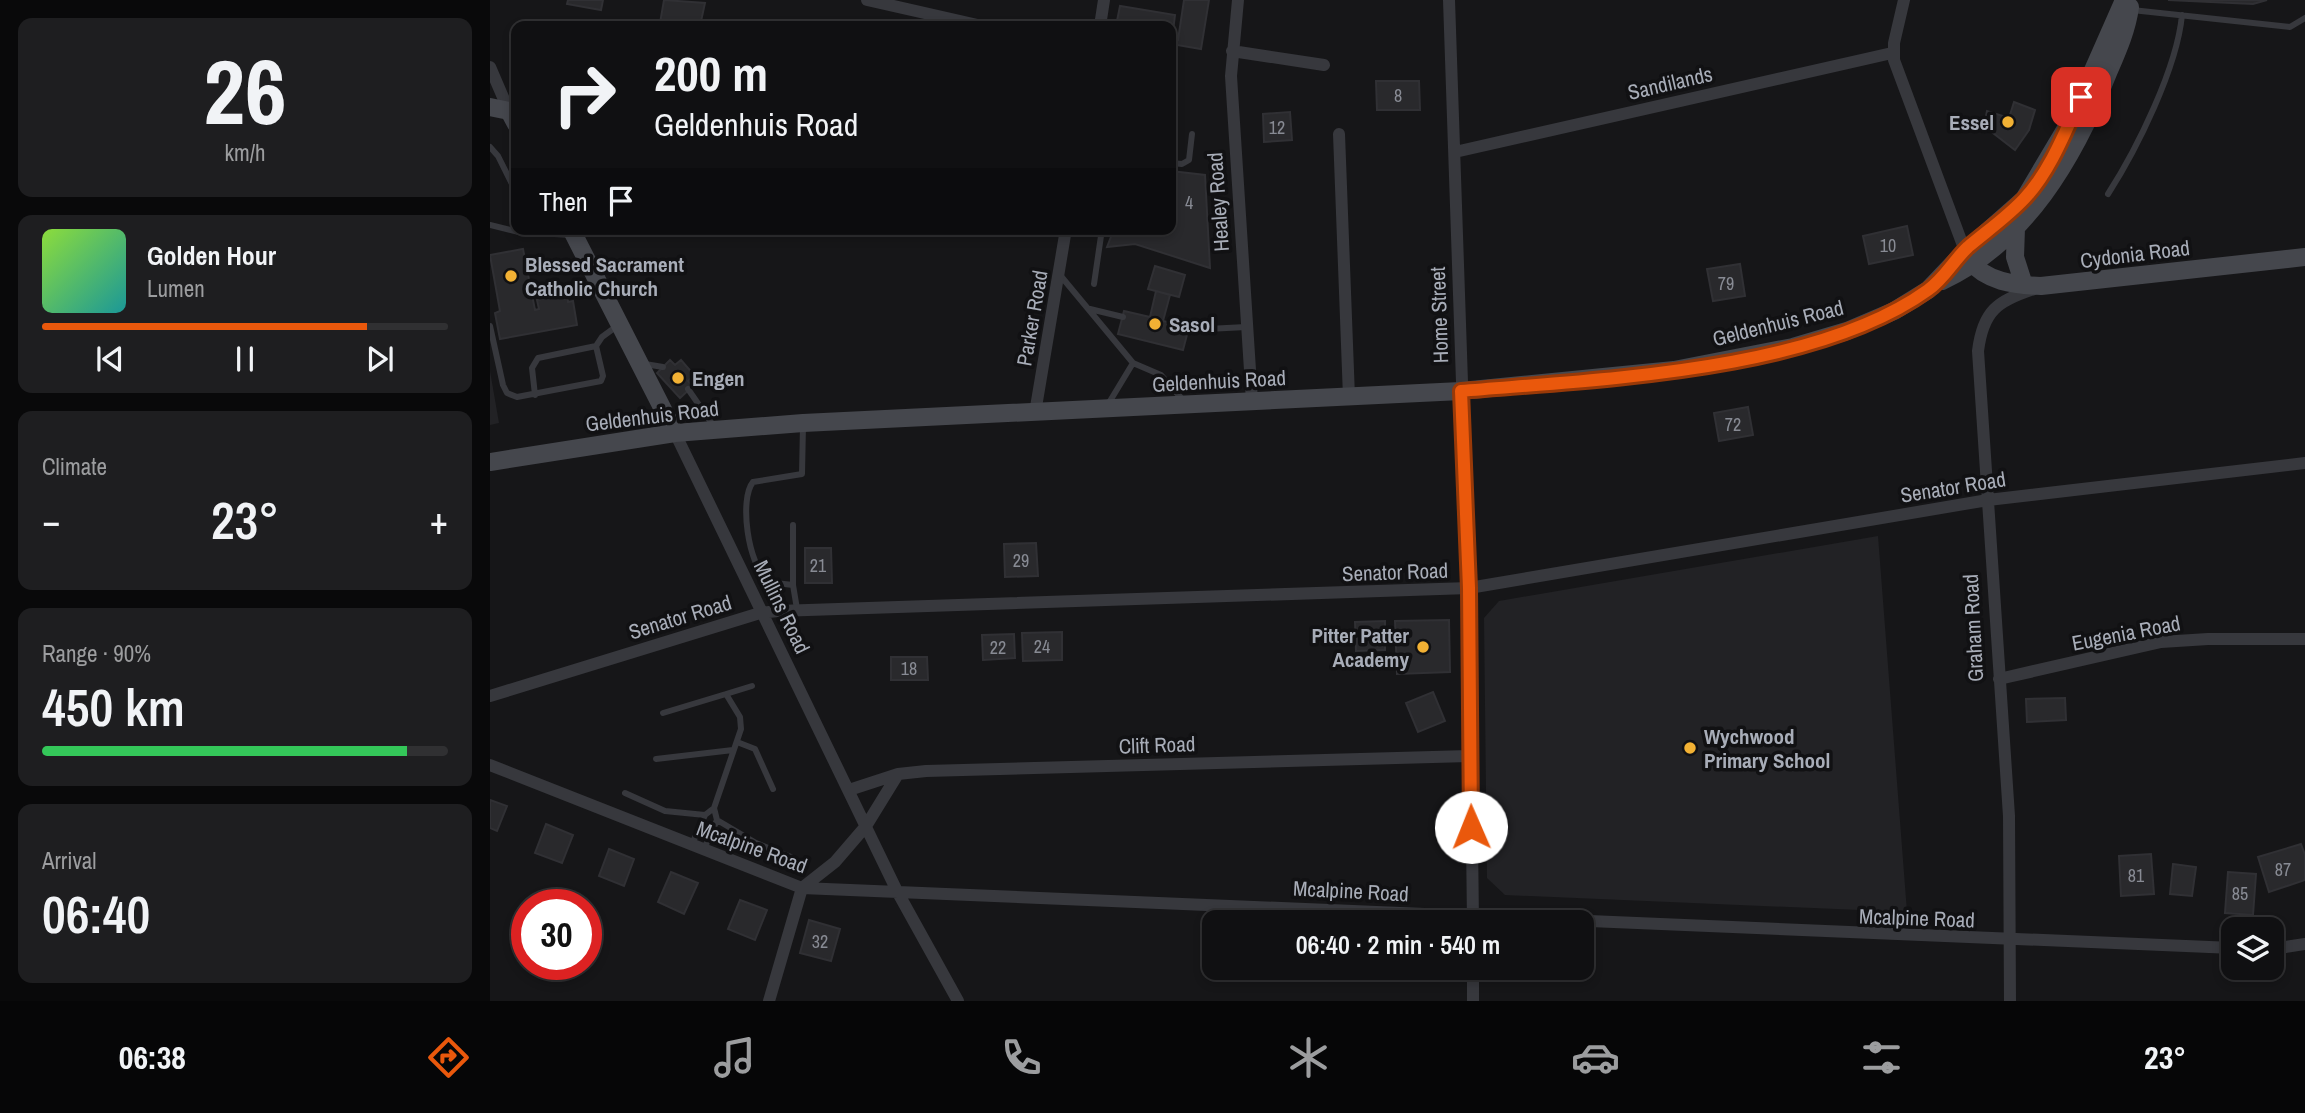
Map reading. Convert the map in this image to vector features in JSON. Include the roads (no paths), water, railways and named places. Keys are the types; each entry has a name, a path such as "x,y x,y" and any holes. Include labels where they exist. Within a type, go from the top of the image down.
{"main road":[{"name":"Geldenhuis Road","path":"1969,258 2055,164 2101,92 2123,36 2126,4"},
{"path":"490,107 511,115"},
{"name":"Geldenhuis Road","path":"490,462 675,433 803,424 1461,391 1674,370 1793,347 1847,331 1882,316 1936,284 1969,258 2016,228 2041,199 2055,164"},
{"path":"2016,228 2015,257 2033,286"},
{"name":"Mullins Road","path":"574,235 675,433"},
{"name":"Cydonia Road","path":"1969,258 1998,281 2033,286 2305,257"}],"street":[{"path":"867,0 960,21"},
{"path":"1101,21 1104,0"},
{"name":"Healey Road","path":"1238,0 1232,51 1234,163 1252,401"},
{"name":"Home Street","path":"1449,0 1469,588 1472,910"},
{"path":"1905,0 1892,53 1969,258"},
{"path":"1232,51 1324,65"},
{"name":"Sandilands","path":"1455,152 1892,53"},
{"path":"490,67 511,110"},
{"path":"1339,134 1349,397"},
{"name":"Parker Road","path":"1035,413 1065,235"},
{"name":"Graham Road","path":"2010,1001 2009,816 1978,365 1981,330 1996,306 2033,286"},
{"name":"Mullins Road","path":"675,433 897,891 958,1001"},
{"name":"Senator Road","path":"490,696 760,613 797,609 1469,588 1988,500 2305,463"},
{"name":"Eugenia Road","path":"1999,679 2161,642 2197,639 2305,639"},
{"name":"Clift Road","path":"849,790 898,774 1469,756"},
{"name":"Mcalpine Road","path":"490,765 802,888 1274,910"},
{"path":"769,1001 802,888 835,862 866,826 898,774"},
{"name":"Mcalpine Road","path":"1594,925 2221,948"},
{"path":"2284,947 2305,944"},
{"path":"1473,980 1473,1001"}],"lane":[{"path":"2126,4 2182,15 2290,27 2305,18"},
{"path":"2108,194 2126,166 2162,84 2180,34 2182,15"},
{"path":"1176,163 1189,160 1192,134"},
{"path":"490,147 498,156 511,182"},
{"path":"490,226 511,229"},
{"path":"1094,284 1101,235"},
{"path":"1059,273 1133,363 1161,375 1186,405"},
{"path":"1088,308 1122,317"},
{"path":"535,395 532,368 538,359 596,346 602,337 619,325"},
{"path":"490,326 506,393 517,397 601,381 603,376 596,346"},
{"path":"1188,330 1246,327"},
{"path":"1105,410 1133,363"},
{"path":"639,364 663,367"},
{"path":"688,389 716,430"},
{"path":"793,584 769,580 761,574 750,542 745,498 753,482 802,474 803,424"},
{"path":"793,525 793,584 797,609"},
{"path":"663,713 752,686"},
{"path":"726,694 742,723 714,808 717,820 756,843 791,857"},
{"path":"737,742 755,748 773,789"},
{"path":"656,759 733,750"},
{"path":"625,793 666,811 705,815"},
{"path":"697,848 705,815 714,808"},
{"path":"697,848 717,820"}],"place":[{"name":"Essel","path":"2008,122"},
{"name":"Blessed Sacrament Catholic Church","path":"511,276"},
{"name":"Sasol","path":"1155,324"},
{"name":"Engen","path":"678,378"},
{"name":"Pitter Patter Academy","path":"1423,647"},
{"name":"Wychwood Primary School","path":"1690,748"}]}
